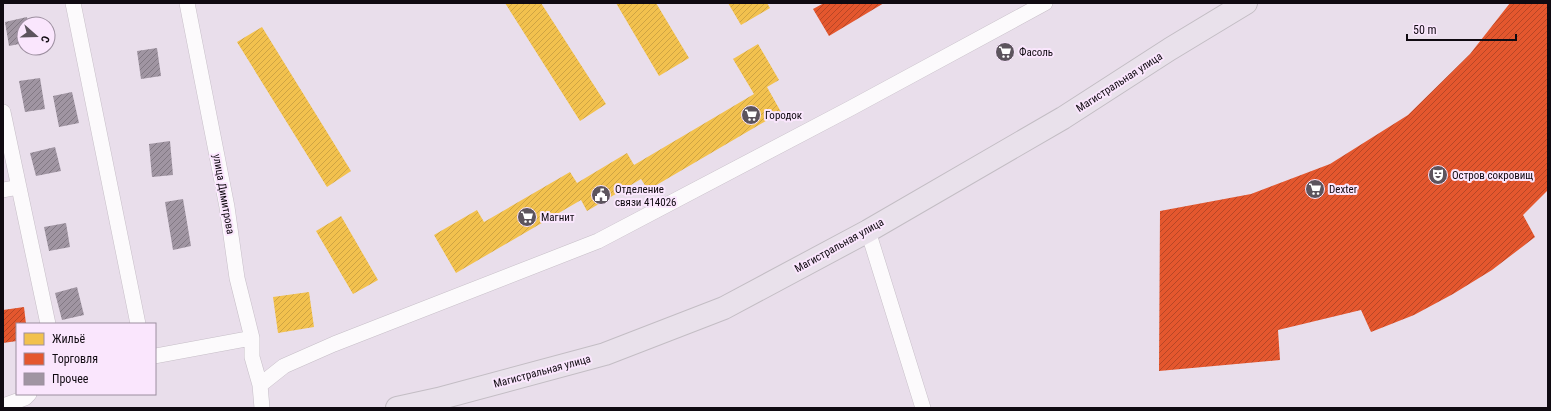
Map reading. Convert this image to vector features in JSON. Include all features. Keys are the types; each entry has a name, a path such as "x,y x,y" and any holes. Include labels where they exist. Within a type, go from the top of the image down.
{"highway":[{"name":"Магистральная улица","path":"405,407 438,400 605,354 724,308 868,231 1063,118 1170,49 1246,3"}],"street":[{"path":"73,3 138,323"},
{"name":"улица Димитрова","path":"187,3 227,207 237,278 252,338 252,357 260,385 262,408"},
{"path":"260,385 284,366 334,344 598,241 851,108 1045,3"},
{"path":"3,112 48,323"},
{"path":"3,190 19,187"},
{"path":"868,231 923,408"},
{"path":"156,356 252,338"},
{"path":"3,406 25,398 29,395"}],"building: Жильё":[{"path":"505,3 541,3 606,104 580,121"},
{"path":"616,3 656,3 689,58 659,76"},
{"path":"728,3 767,3 770,8 741,25"},
{"path":"262,27 351,171 327,187 237,42"},
{"path":"758,44 779,80 767,87 781,112 648,190 641,179 587,211 581,200 456,273 434,235 477,210 484,222 570,172 577,183 627,153 634,165 754,94 733,59"},
{"path":"341,216 378,280 353,294 316,231"},
{"path":"309,292 314,327 278,333 273,297"}],"building: Торговля":[{"path":"824,3 884,3 829,36 813,9"},
{"path":"1510,3 1548,3 1548,190 1523,215 1535,237 1492,270 1453,294 1414,315 1371,332 1361,310 1278,330 1280,360 1159,371 1160,211 1251,194 1330,164 1408,115 1470,54"},
{"path":"24,307 26,323 16,323 16,341 3,343 3,310"}],"building: Прочее":[{"path":"16,20 16,45 9,46 5,22"},
{"path":"157,48 161,76 141,79 137,51"},
{"path":"40,78 45,109 25,112 19,81"},
{"path":"72,92 79,123 59,127 53,96"},
{"path":"170,141 173,175 152,177 149,144"},
{"path":"55,147 61,171 36,176 30,153"},
{"path":"183,199 191,246 173,250 165,202"},
{"path":"66,223 70,247 49,251 44,227"},
{"path":"77,287 84,315 62,320 55,293"}],"place":[{"name":"Фасоль","path":"1005,52"},
{"name":"Городок","path":"751,115"},
{"name":"Остров сокровищ","path":"1438,175"},
{"name":"Dexter","path":"1315,189"},
{"name":"Отделение связи 414026","path":"601,195"},
{"name":"Магнит","path":"527,217"}]}
